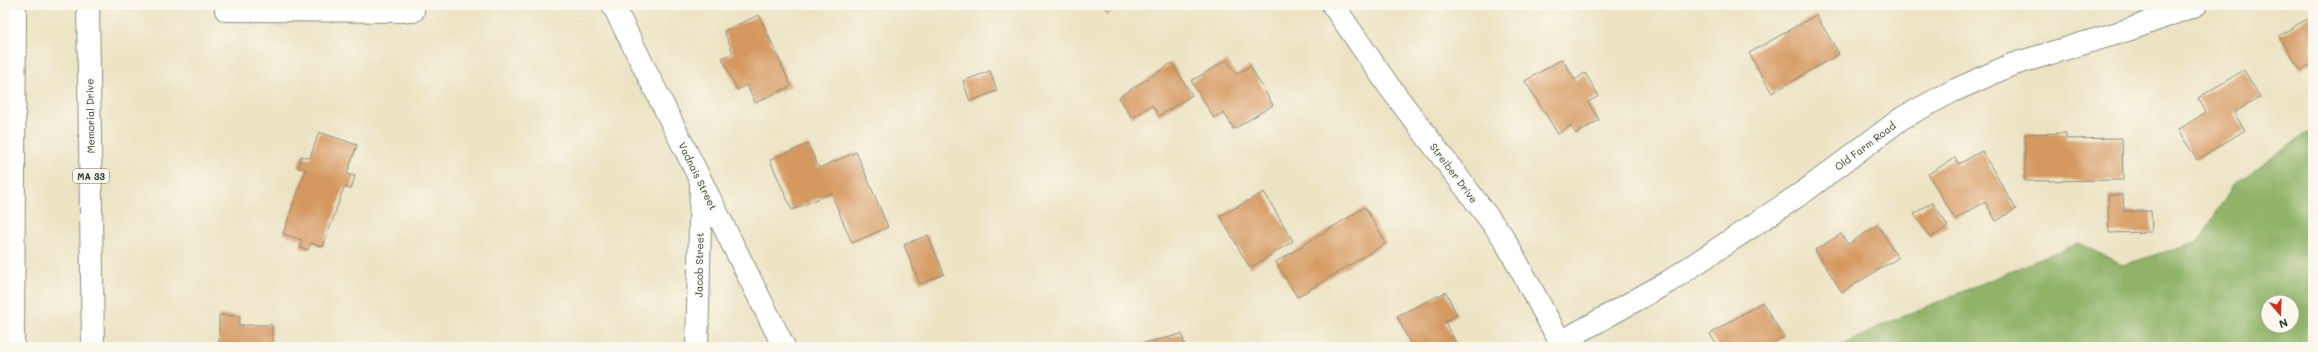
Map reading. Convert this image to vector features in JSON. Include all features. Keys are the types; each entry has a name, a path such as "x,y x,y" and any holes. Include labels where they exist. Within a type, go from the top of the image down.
{"street":[{"path":"13,347 15,5"},
{"name":"Memorial Drive","path":"88,5 93,347"},
{"path":"226,5 226,10 413,11 413,5"},
{"name":"Vadnais Street","path":"614,5 701,183 784,347"},
{"name":"Streiber Drive","path":"1333,5 1388,84 1503,237 1562,344"},
{"name":"Old Farm Road","path":"1562,344 1668,282 1805,191 1902,118 1914,111 1953,91 2011,65 2131,29 2196,5"},
{"name":"Jacob Street","path":"697,347 701,183"}],"green space":[{"path":"2313,129 2313,347 1840,347 1882,325 2079,243 2123,265 2199,241 2233,185"}],"building":[{"path":"1105,5 1120,5 1108,11"},
{"path":"759,15 791,86 755,103 747,85 737,90 722,58 733,53 724,31"},
{"path":"1816,15 1839,54 1772,93 1749,53"},
{"path":"2313,15 2313,63 2300,70 2279,36"},
{"path":"1562,59 1575,80 1585,73 1599,96 1588,102 1599,120 1576,134 1571,126 1558,134 1525,81"},
{"path":"1227,60 1236,74 1250,66 1273,105 1234,129 1224,113 1214,118 1191,81"},
{"path":"1172,63 1192,95 1159,116 1152,105 1132,118 1119,97"},
{"path":"2244,70 2260,97 2234,113 2245,130 2197,160 2178,130 2206,112 2198,98"},
{"path":"990,71 997,91 970,101 963,81"},
{"path":"319,132 357,145 347,174 355,176 351,189 344,187 323,247 311,243 308,250 300,248 302,240 283,234 306,169 298,168 301,156 310,158"},
{"path":"2066,133 2066,139 2122,138 2123,180 2025,181 2025,134"},
{"path":"808,144 819,168 856,152 888,227 852,243 831,193 792,210 770,160"},
{"path":"1982,151 2016,209 1996,221 1985,202 1955,219 1928,174 1955,158 1959,164"},
{"path":"1264,192 1293,241 1250,268 1220,216"},
{"path":"2108,195 2123,195 2124,211 2151,211 2152,232 2109,233"},
{"path":"1932,202 1948,226 1930,238 1914,214"},
{"path":"1365,207 1386,243 1297,297 1276,262"},
{"path":"1878,225 1898,258 1842,292 1815,250 1841,234 1848,244"},
{"path":"928,235 944,274 920,284 904,245"},
{"path":"1446,292 1457,315 1445,322 1458,347 1412,347 1397,316"},
{"path":"1762,302 1784,337 1767,347 1718,347 1710,334"},
{"path":"219,315 240,316 239,325 272,325 272,347 219,347"},
{"path":"1182,334 1185,347 1141,347 1140,344"}]}
